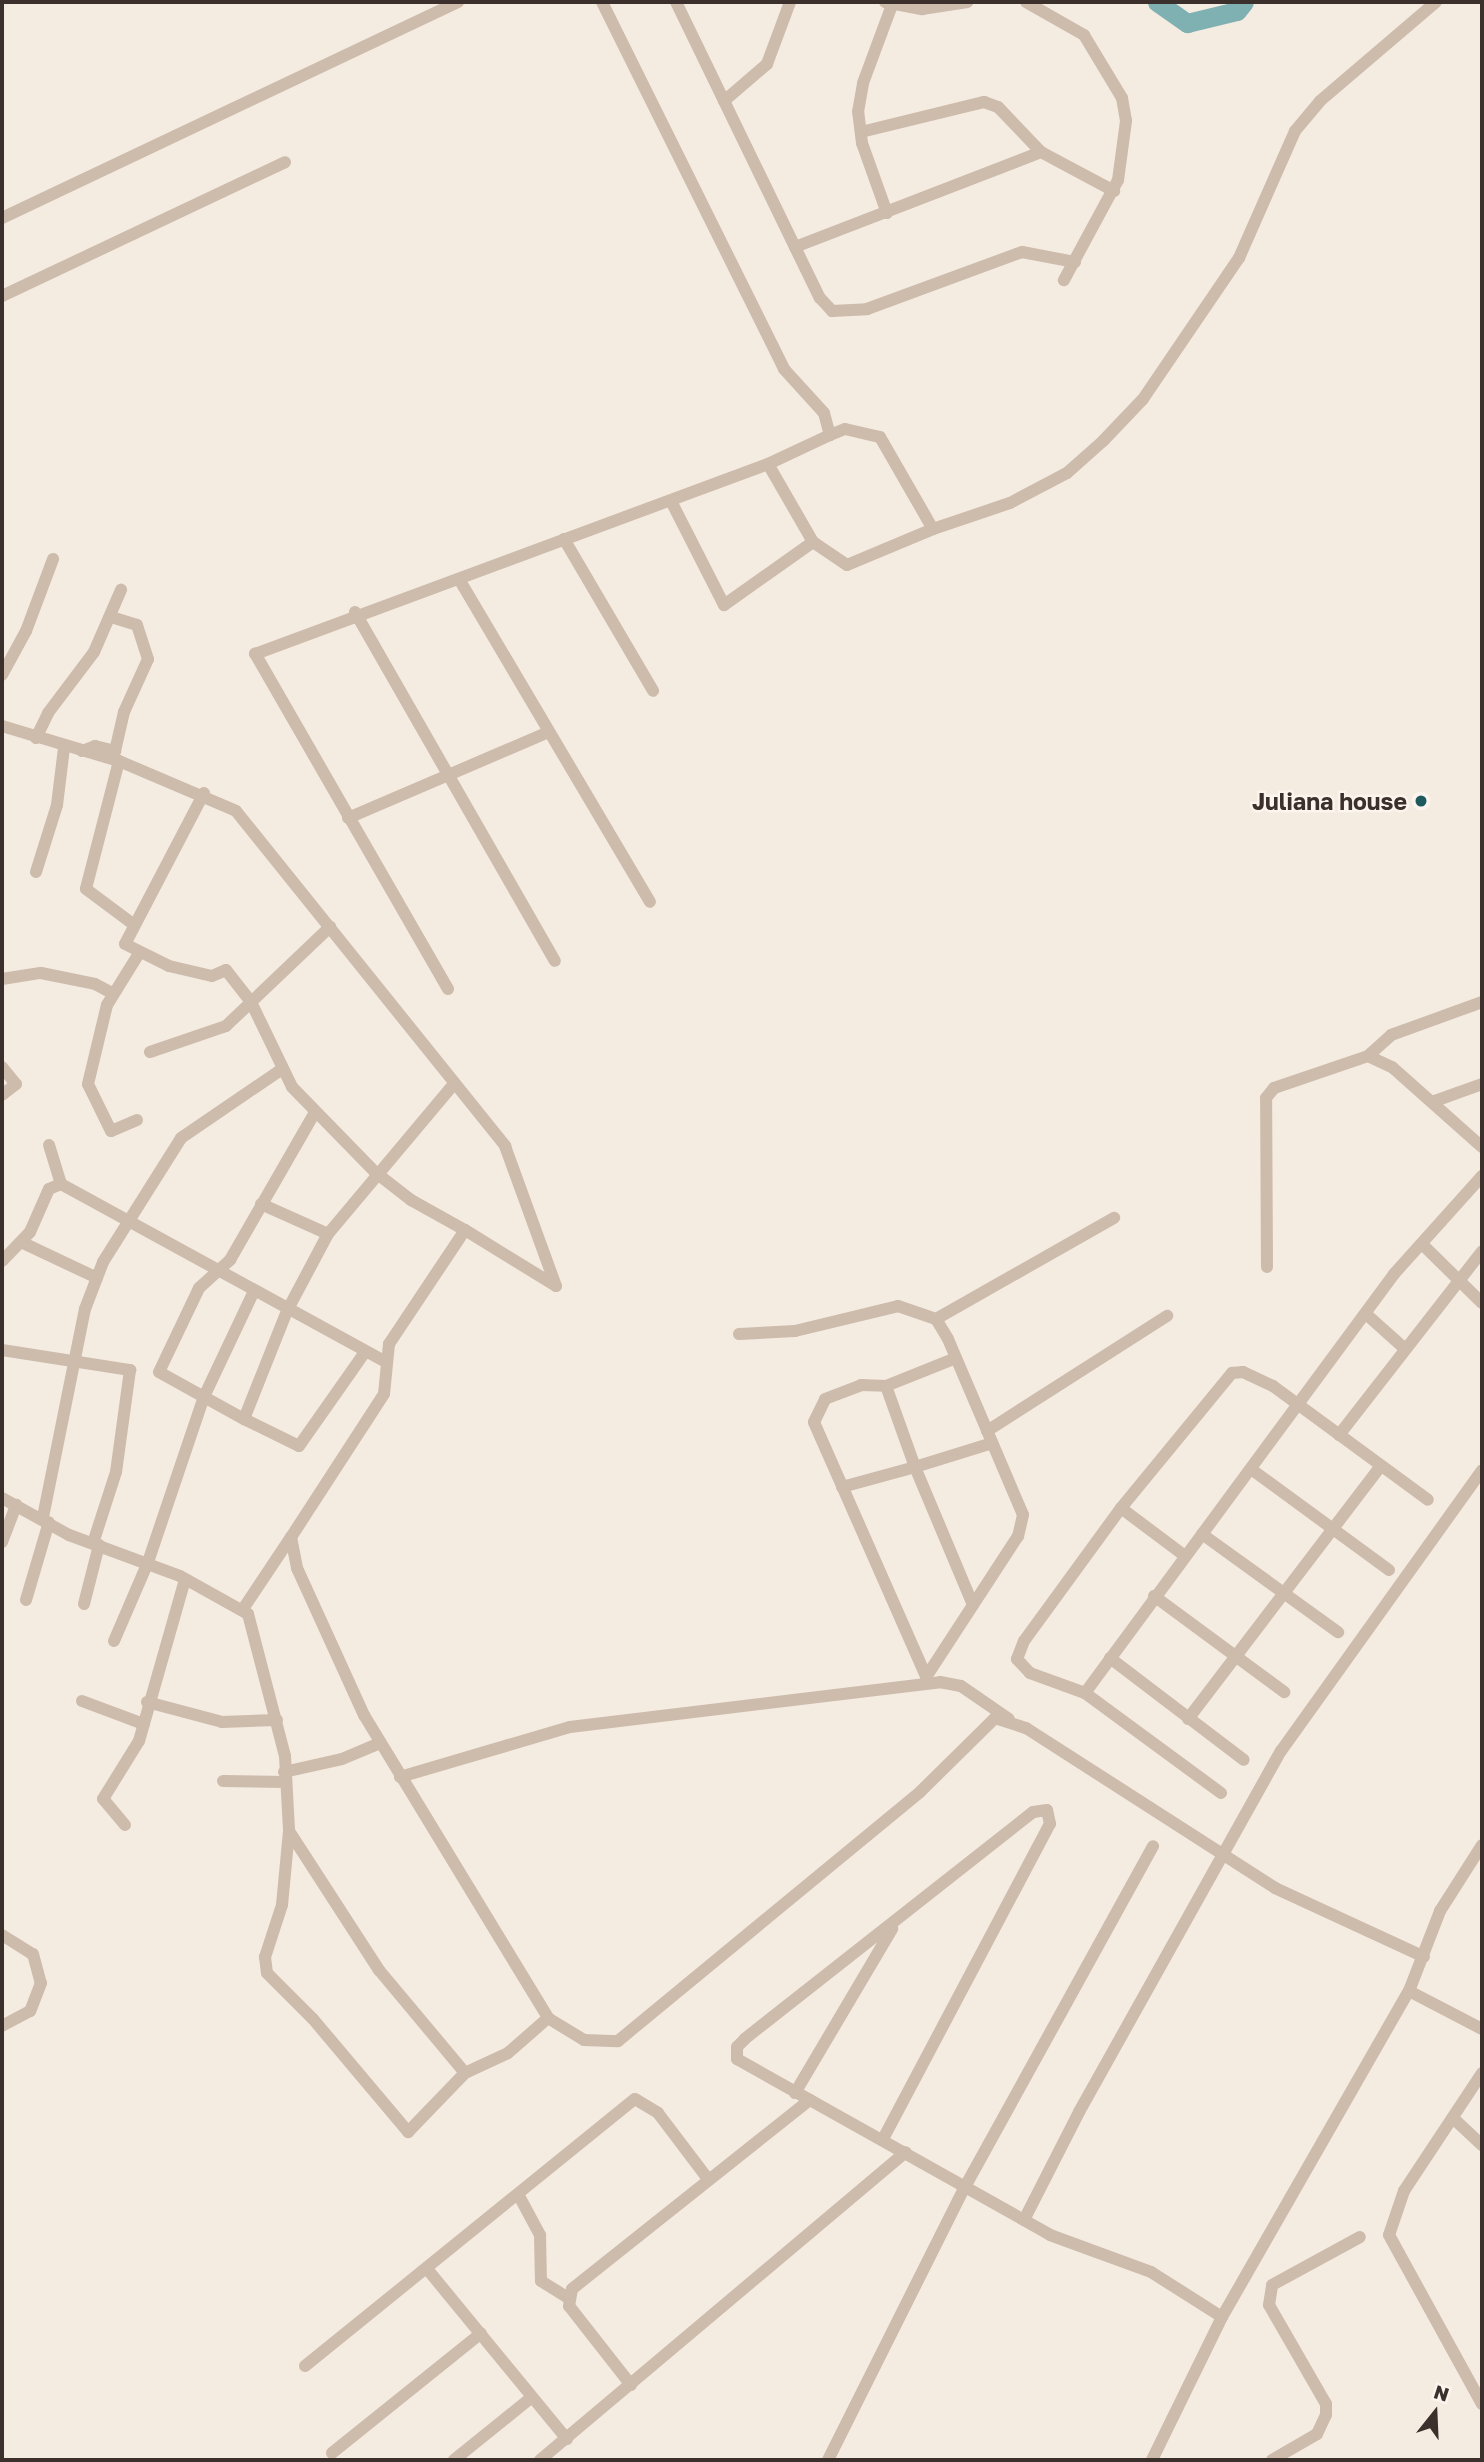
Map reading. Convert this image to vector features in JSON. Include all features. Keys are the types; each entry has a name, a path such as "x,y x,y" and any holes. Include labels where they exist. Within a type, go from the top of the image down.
{"street":[{"path":"2,218 458,2"},
{"path":"601,2 784,369 824,413 830,435"},
{"path":"676,2 825,306 842,314 999,257 1022,252 1075,262"},
{"path":"724,101 767,64 790,2"},
{"path":"887,213 861,132 863,83 888,3 922,9 967,2"},
{"path":"1026,2 1084,35 1122,98 1124,153 1114,191 1064,280"},
{"path":"768,464 813,542 847,565 933,529 1010,503 1067,473 1103,442 1143,399 1239,258 1295,131 1329,93 1436,2"},
{"path":"861,132 984,102 998,107 1041,152 1114,191"},
{"path":"795,247 1041,152"},
{"path":"2,296 285,162"},
{"path":"448,989 255,654 355,612 458,579 768,464 845,429 880,437 933,529"},
{"path":"671,500 724,605 813,542"},
{"path":"564,539 653,691"},
{"path":"2,675 26,631 53,559"},
{"path":"458,579 546,733 650,902"},
{"path":"36,738 111,617 121,590"},
{"path":"355,612 555,961"},
{"path":"82,751 95,746 115,751 124,712 148,659 137,625 111,617"},
{"path":"2,726 64,748 119,761 204,793 236,811 505,1146 556,1286 411,1200 375,1172 315,1112 282,1069 251,1002 226,970 212,976 138,956 125,944 133,924 204,793"},
{"path":"348,818 546,733"},
{"path":"36,872 57,805 64,748"},
{"path":"119,761 86,889 133,924"},
{"path":"150,1052 226,1026 330,927"},
{"path":"137,1120 111,1131 88,1084 97,1031 112,993 138,956"},
{"path":"2,979 41,974 95,984 112,993"},
{"path":"1267,1267 1266,1098 1274,1088 1368,1056 1391,1035 1482,1002"},
{"path":"1368,1056 1392,1067 1482,1147"},
{"path":"2,1067 16,1084 2,1095"},
{"path":"26,1600 46,1520 74,1358 97,1278 127,1222 181,1138 282,1069"},
{"path":"244,1419 287,1311 328,1234 375,1172 454,1084"},
{"path":"1432,1102 1482,1084"},
{"path":"315,1112 220,1272 199,1288 159,1372 299,1446 365,1352"},
{"path":"49,1144 61,1184 287,1311 386,1362"},
{"path":"1085,1693 1154,1596 1366,1314 1422,1244 1482,1176"},
{"path":"2,1261 21,1242 49,1189 61,1184"},
{"path":"261,1204 328,1234"},
{"path":"936,1319 1114,1218"},
{"path":"243,1609 384,1394 389,1344 465,1230"},
{"path":"21,1242 97,1278"},
{"path":"1422,1244 1482,1303"},
{"path":"1339,1435 1457,1279 1482,1251"},
{"path":"114,1641 148,1562 204,1398 254,1291"},
{"path":"739,1334 795,1331 898,1306 936,1319 990,1437 1023,1524 928,1680"},
{"path":"1366,1314 1404,1348"},
{"path":"842,1487 915,1467 990,1437 1167,1316"},
{"path":"2,1350 123,1366 133,1376 116,1472 96,1544 84,1604"},
{"path":"928,1680 814,1422 817,1408 825,1399 861,1385 886,1387 956,1358"},
{"path":"1221,1793 1085,1693 1030,1673 1017,1659 1121,1508 1231,1373 1249,1374 1298,1405 1428,1500"},
{"path":"886,1387 915,1467 973,1605"},
{"path":"1188,1719 1280,1593 1380,1467"},
{"path":"1251,1469 1389,1570"},
{"path":"1024,2220 1223,1850 1281,1751 1482,1470"},
{"path":"2,1498 96,1544 148,1562 185,1580 243,1609 253,1623 277,1720 289,1831 282,1905 265,1957 267,1973 313,2019 408,2132 465,2073 508,2053 548,2018"},
{"path":"2,1542 16,1505"},
{"path":"1121,1508 1185,1556"},
{"path":"1202,1534 1280,1593 1338,1632"},
{"path":"291,1537 296,1567 380,1743 548,2018 584,2040 618,2041 920,1792 980,1729 995,1718 1010,1719"},
{"path":"125,1825 103,1799 135,1749 185,1580"},
{"path":"1154,1596 1284,1692"},
{"path":"1110,1658 1244,1760"},
{"path":"400,1777 570,1727 928,1680 961,1686 1223,1850 1275,1888 1424,1957"},
{"path":"82,1701 144,1724"},
{"path":"147,1702 222,1722 277,1720"},
{"path":"223,1781 285,1777 342,1759 380,1743"},
{"path":"883,2139 1051,1814 1033,1812 737,2047 737,2059 747,2068 883,2139 1024,2220 1151,2272 1222,2317"},
{"path":"289,1831 379,1969 465,2073"},
{"path":"1152,2460 1222,2317 1336,2109 1409,1991 1440,1911 1482,1845"},
{"path":"828,2460 966,2185 1153,1846"},
{"path":"796,2093 896,1923"},
{"path":"2,1935 33,1954 41,1983 30,2011 2,2026"},
{"path":"1409,1991 1482,2029"},
{"path":"1482,2073 1404,2191 1389,2235 1482,2404"},
{"path":"305,2366 428,2270 635,2099 659,2113 708,2179"},
{"path":"568,2298 581,2278 810,2100"},
{"path":"1452,2118 1482,2145"},
{"path":"540,2460 906,2152"},
{"path":"518,2194 540,2235 541,2281 568,2298 631,2385"},
{"path":"1272,2460 1317,2434 1326,2415 1326,2404 1269,2305 1272,2285 1360,2237"},
{"path":"428,2270 567,2439"},
{"path":"332,2453 481,2333"},
{"path":"454,2460 532,2397"}],"waterway":[{"path":"1157,2 1187,23 1237,11 1244,2"}],"place":[{"name":"Juliana house","path":"1421,801"}]}
